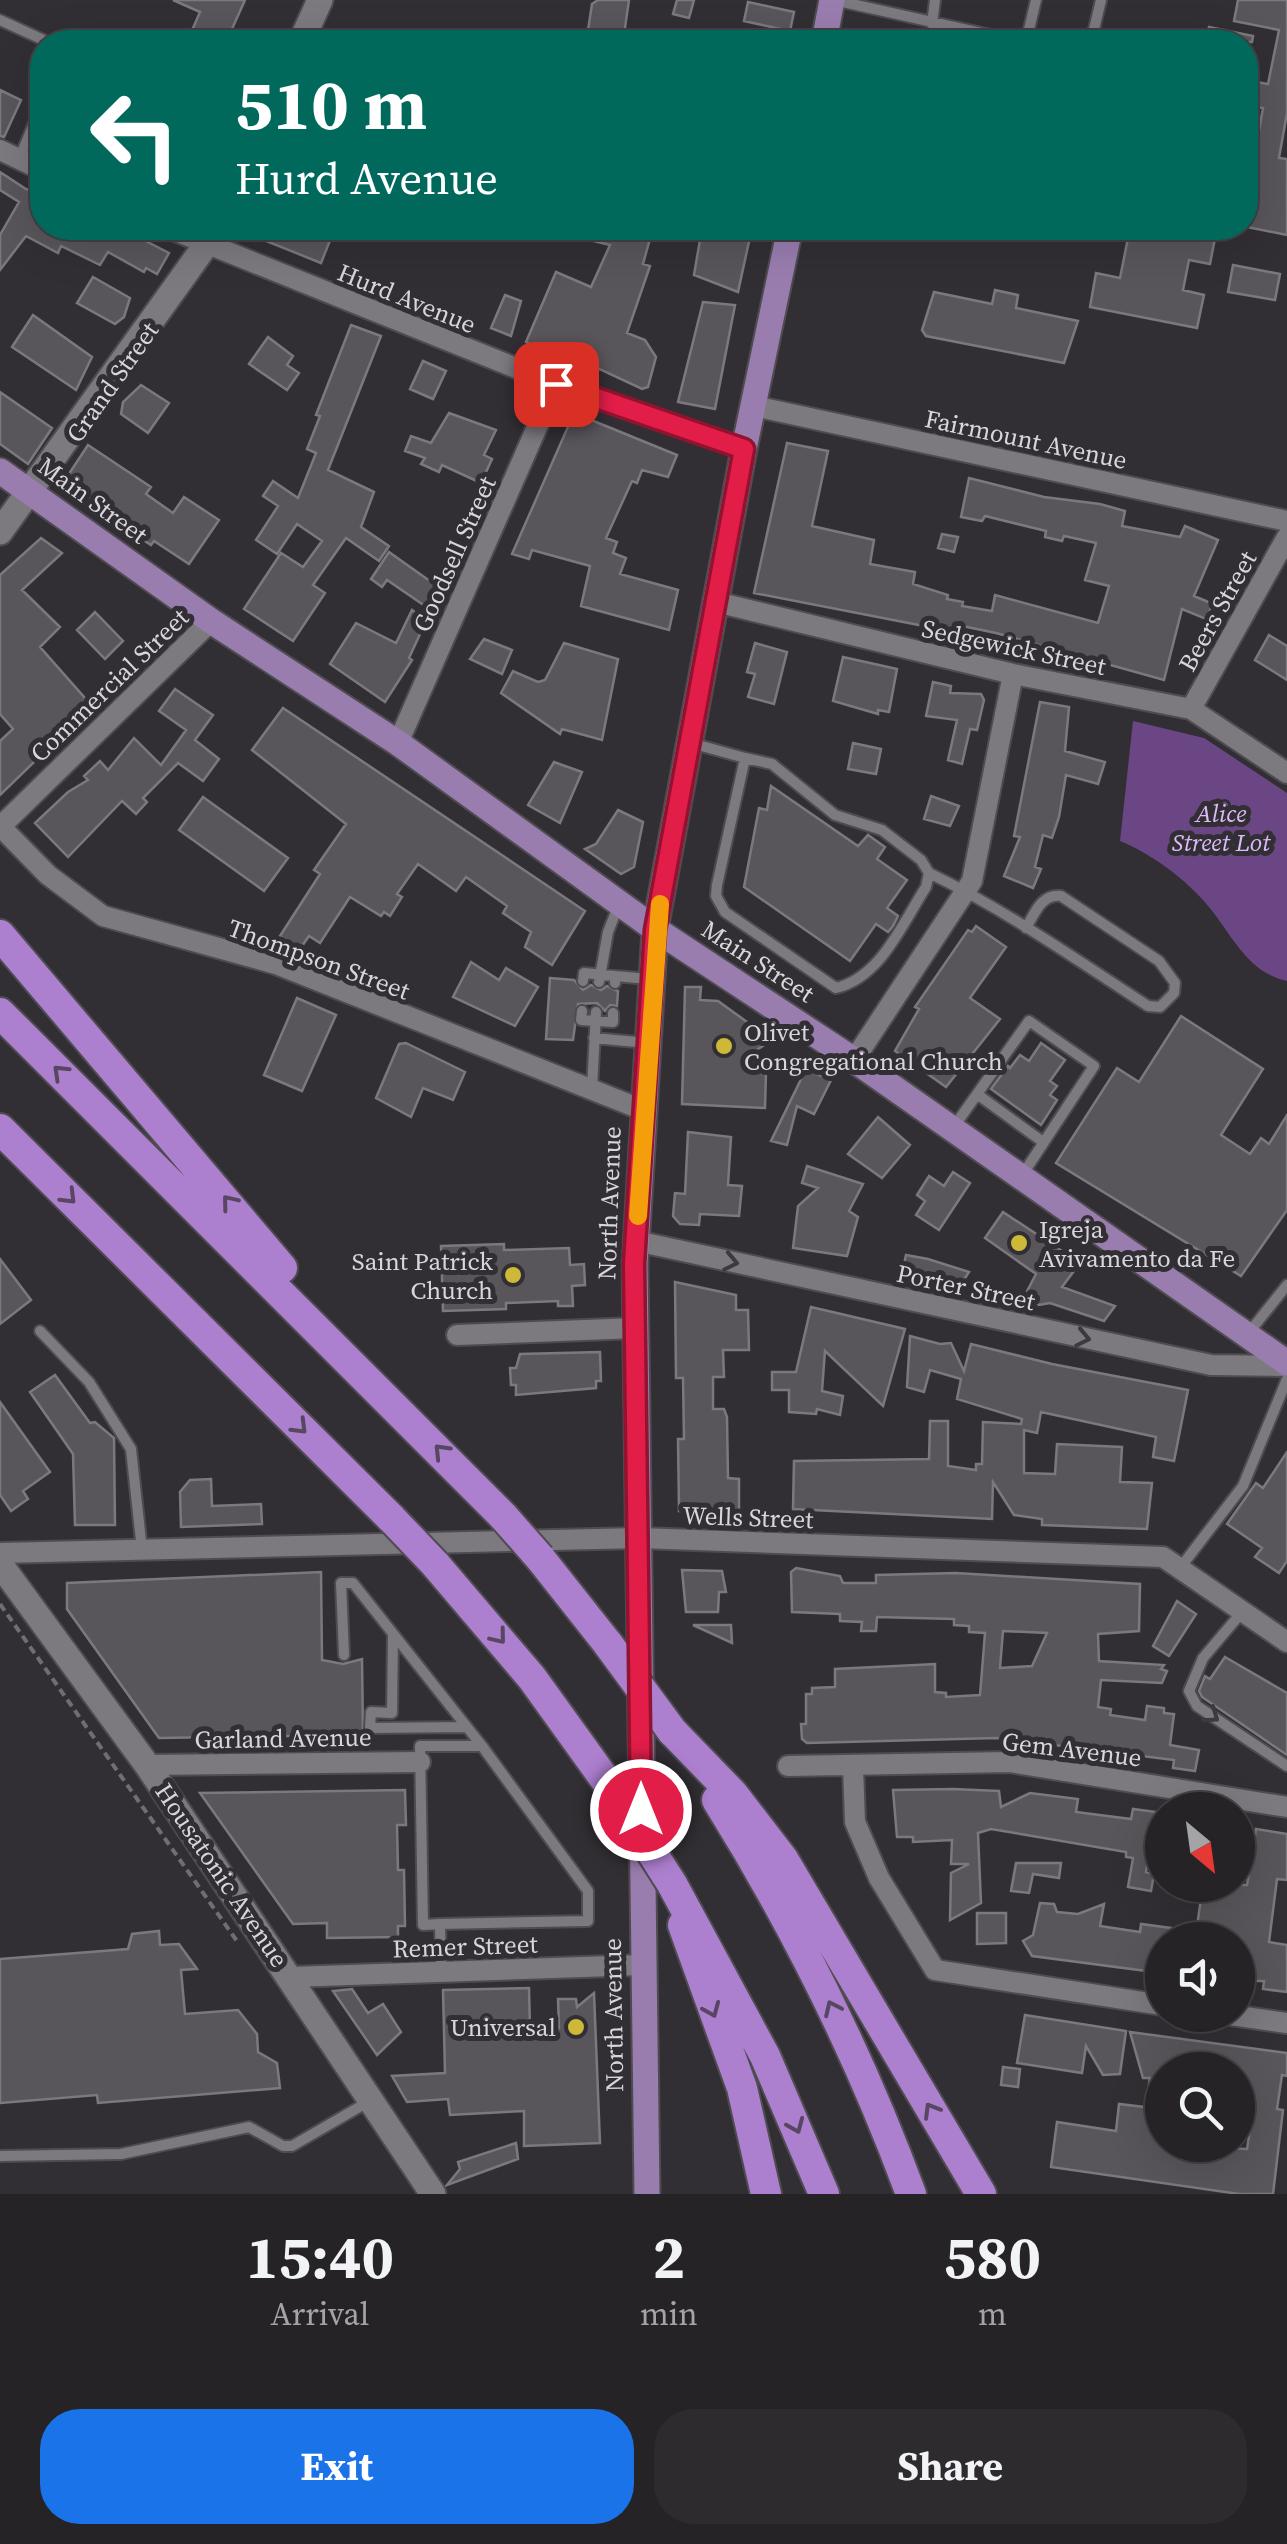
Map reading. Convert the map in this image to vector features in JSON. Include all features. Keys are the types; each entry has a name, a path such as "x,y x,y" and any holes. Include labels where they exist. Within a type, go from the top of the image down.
{"highway":[{"path":"0,934 204,1172 378,1387"},
{"path":"0,1012 503,1516 608,1644 672,1731 749,1850 812,1966 868,2086 912,2194"},
{"path":"0,1129 392,1518 532,1678 609,1785 672,1884 764,2056 824,2194"},
{"path":"672,1731 733,1794 783,1859 981,2194"},
{"path":"672,1884 694,1966 742,2088 766,2194"}],"main road":[{"path":"306,30 320,0"},
{"path":"827,30 833,0"},
{"name":"Grand Street","path":"0,532 211,240"},
{"name":"North Avenue","path":"649,2194 642,1965 636,1242 655,930 744,449 788,240"},
{"name":"Main Street","path":"0,471 210,622 398,743 655,930 854,1060 1287,1364"},
{"name":"Housatonic Avenue","path":"0,1564 147,1764 433,2194"}],"street":[{"name":"Hurd Avenue","path":"220,240 556,384 744,449"},
{"name":"Goodsell Street","path":"398,743 556,384"},
{"name":"Fairmount Avenue","path":"754,406 1287,521"},
{"name":"Beers Street","path":"1190,709 1287,537"},
{"name":"Sedgewick Street","path":"716,602 1013,674 1190,709 1287,773"},
{"name":"Commercial Street","path":"0,827 210,622"},
{"path":"854,1060 972,881 1013,674"},
{"name":"Thompson Street","path":"0,827 48,876 103,916 276,964 643,1110"},
{"name":"Porter Street","path":"636,1242 1210,1365 1287,1364"},
{"path":"457,1335 636,1328"},
{"name":"Wells Street","path":"0,1553 640,1538 1164,1557 1287,1642"},
{"name":"Garland Avenue","path":"147,1764 420,1762"},
{"name":"Gem Avenue","path":"788,1766 1009,1762 1287,1806"},
{"path":"853,1766 856,1822 878,1878 935,1970 1145,2001"},
{"name":"Remer Street","path":"291,1977 642,1965"},
{"path":"1255,2019 1287,2024"}],"lane":[{"path":"833,0 963,30"},
{"path":"932,24 935,0"},
{"path":"1027,30 1036,0"},
{"path":"1093,30 1102,0"},
{"path":"0,20 30,34"},
{"path":"10,154 30,123"},
{"path":"690,743 772,764 835,815 882,830 922,860 929,872 966,890 1148,1006 1160,1007 1174,993 1175,983 1159,962 1060,896 1051,895 1042,901 1026,928"},
{"path":"745,758 716,896 726,912 836,988 855,983 872,970 926,887 929,872"},
{"path":"600,978 619,903"},
{"path":"583,981 584,973 615,980 652,979"},
{"path":"582,1011 581,1020 595,1017 613,1022 613,1014"},
{"path":"592,1089 595,1017"},
{"path":"952,1129 1029,1021 1094,1066 1020,1177"},
{"path":"594,1038 647,1044"},
{"path":"977,1094 1043,1142"},
{"path":"1246,1336 1287,1284"},
{"path":"40,1331 89,1382 131,1448 142,1550"},
{"path":"1180,1568 1244,1486 1287,1379"},
{"path":"344,1655 341,1583 353,1583 482,1746 588,1890 588,1920 422,1926 420,1746 482,1746"},
{"path":"1242,1611 1203,1658 1189,1691 1198,1706 1287,1766"},
{"path":"392,1635 392,1713 371,1712 370,1728 466,1727"},
{"path":"440,1924 442,1971"},
{"path":"0,2156 121,2154 250,2127 282,2146 292,2146 372,2100"}],"path":[{"path":"0,1604 241,1947"}],"green space":[{"name":"Alice Street Lot","path":"1133,721 1204,738 1287,793 1287,981 1273,977 1251,961 1209,907 1180,878 1120,841"}],"building":[{"path":"173,0 245,0 234,30 192,30 200,12"},
{"path":"598,0 629,0 625,30 588,30 592,4"},
{"path":"677,0 694,0 689,18 673,14"},
{"path":"1238,0 1287,0 1287,113 1279,158 1287,159 1287,235 1258,229 1258,136 1263,108 1258,107 1258,82 1268,84 1279,30 1234,21"},
{"path":"748,2 794,12 790,30 744,21"},
{"path":"0,90 21,100 4,137 0,136"},
{"path":"0,172 30,190 30,238 26,236 0,270 0,235 19,202 0,190"},
{"path":"34,240 144,240 169,253 157,274 146,268 144,272 108,252 100,265 61,246 58,253"},
{"path":"264,240 330,240 321,263"},
{"path":"650,240 643,264 650,266 627,333 645,340 656,357 648,387 642,389 595,367 597,363 549,346 546,353 526,342 556,272 591,287 610,245 594,241"},
{"path":"700,240 749,240 738,292 694,275"},
{"path":"1128,240 1215,240 1210,264 1189,260 1183,290 1204,295 1197,328 1090,307 1096,273 1120,278"},
{"path":"1233,265 1280,274 1275,300 1228,292"},
{"path":"93,277 130,298 124,317 115,324 77,303"},
{"path":"995,290 1018,295 1016,308 1078,321 1064,363 926,336 922,330 934,292 992,304"},
{"path":"505,295 521,301 511,336 491,328"},
{"path":"703,302 735,305 715,409 678,402"},
{"path":"33,315 92,357 76,390 12,347"},
{"path":"351,325 381,336 328,470 374,492 361,527 389,546 379,561 346,538 313,585 325,593 293,641 244,609 281,553 303,567 322,541 297,524 277,554 256,540 278,506 263,496 273,481 298,498 316,453 307,449 320,416 316,415"},
{"path":"268,337 293,356 287,365 299,373 287,390 249,364"},
{"path":"423,361 446,371 433,399 410,389"},
{"path":"141,385 169,403 148,433 121,414 123,402"},
{"path":"0,392 52,428 28,464 0,444"},
{"path":"449,413 496,430 484,455 492,459 481,483 442,465 439,472 421,464 425,458 405,451 411,436 431,443"},
{"path":"574,413 677,455 668,477 642,470 637,483 632,481 606,538 617,542 613,553 626,558 620,574 678,590 669,630 581,606 590,566 532,550 529,559 512,554"},
{"path":"787,443 828,451 812,526 874,540 870,564 915,572 913,584 948,595 947,599 963,602 962,606 992,611 995,595 1098,623 1109,586 1085,580 1096,543 1064,536 1062,541 1045,537 1046,531 985,516 982,521 961,517 969,478 1044,497 1125,511 1122,526 1180,537 1185,526 1218,540 1194,596 1213,604 1206,619 1182,609 1164,680 996,633 962,626 960,633 754,593"},
{"path":"88,445 151,487 146,494 173,513 184,497 219,520 189,564 154,541 151,545 61,486"},
{"path":"942,534 958,537 954,552 938,548"},
{"path":"41,538 62,553 22,590 60,627 40,647 92,706 0,795 0,741 13,729 0,714 0,575"},
{"path":"389,552 437,586 425,606 387,580 382,587 371,579"},
{"path":"412,610 426,621 409,658 412,660 385,702 330,664 356,623 396,643"},
{"path":"95,612 123,641 105,659 77,630"},
{"path":"1269,635 1287,646 1287,680 1255,660"},
{"path":"484,639 512,650 502,674 470,659"},
{"path":"564,643 618,659 602,740 562,729 560,734 501,693 513,671 538,682 545,680"},
{"path":"755,643 787,652 774,704 748,697 755,674 747,672"},
{"path":"843,657 897,669 889,712 878,710 878,714 833,701"},
{"path":"933,682 951,686 950,693 981,694 984,700 977,730 970,729 962,764 948,760 957,720 926,716"},
{"path":"175,689 213,715 195,740 219,759 203,781 178,763 143,798 147,802 136,814 122,801 68,857 35,823 68,792 88,780 84,776 100,761 108,770 134,738 161,765 186,730 159,711"},
{"path":"1040,702 1069,707 1065,751 1105,762 1098,784 1066,775 1052,838 1043,835 1035,867 1041,869 1033,888 1004,876 1020,837 1014,836"},
{"path":"283,708 585,911 552,965 525,947 531,932 503,913 507,906 466,877 456,891 418,864 397,894 402,897 390,916 384,912 381,916 350,897 320,943 309,936 300,949 280,936 320,874 314,870 346,824 252,750"},
{"path":"853,743 881,749 876,774 848,769"},
{"path":"554,762 582,772 560,823 528,805"},
{"path":"771,786 858,846 868,835 885,847 877,859 907,880 887,908 898,916 893,926 888,932 876,924 850,961 744,887 759,808 767,810"},
{"path":"931,796 959,806 950,826 924,819"},
{"path":"203,797 288,858 264,891 179,830"},
{"path":"618,810 643,822 634,867 621,874 585,849 596,844"},
{"path":"976,926 1006,947 970,998 1000,1019 946,1087 895,1051 919,1009 915,1007 968,930 972,932"},
{"path":"471,962 499,980 506,968 538,987 515,1026 453,997"},
{"path":"550,978 574,980 583,990 591,985 601,990 607,986 618,991 617,1006 610,1005 605,1011 597,1003 578,1004 573,1040 546,1039"},
{"name":"Olivet Congregational Church","path":"685,987 701,987 700,1000 718,1001 772,1040 755,1051 754,1072 766,1072 765,1108 682,1104"},
{"path":"297,998 336,1015 302,1091 264,1075"},
{"path":"1181,1016 1263,1069 1221,1135 1250,1154 1261,1138 1269,1144 1287,1115 1287,1210 1241,1276 1056,1163 1117,1068 1139,1082"},
{"path":"406,1043 465,1072 453,1100 423,1088 411,1117 376,1098 399,1044"},
{"path":"1041,1043 1065,1060 1050,1081 1057,1086 1050,1095 1057,1100 1041,1125 991,1089 1008,1066 1020,1055 1029,1061"},
{"path":"806,1069 831,1080 814,1114 797,1106 787,1145 771,1141"},
{"path":"878,1117 910,1145 882,1178 848,1154"},
{"path":"688,1132 731,1137 728,1185 742,1186 739,1216 700,1214 699,1225 680,1224 673,1216 675,1193 685,1194"},
{"path":"807,1166 863,1184 849,1211 858,1217 847,1256 793,1248 798,1206 818,1188 802,1183"},
{"path":"953,1172 970,1183 939,1230 916,1215 925,1201 917,1195 929,1176 944,1186"},
{"path":"1003,1212 1080,1263 1062,1287 1115,1306 1104,1321 1050,1303 1039,1305 1025,1295 1036,1274 985,1238"},
{"name":"Saint Patrick Church","path":"504,1244 504,1250 569,1248 570,1265 584,1264 585,1285 572,1286 573,1306 558,1306 558,1301 506,1303 506,1309 443,1311 441,1246"},
{"path":"906,1255 969,1272 960,1286 902,1273"},
{"path":"0,1259 31,1300 0,1324"},
{"path":"675,1282 736,1295 736,1310 748,1310 749,1350 723,1350 724,1377 713,1377 713,1409 724,1409 727,1417 728,1478 739,1479 739,1510 679,1511 678,1439 684,1439 683,1378 676,1378"},
{"path":"811,1307 905,1329 883,1406 825,1351 822,1391 843,1396 840,1415 817,1409 816,1414 789,1412 789,1390 772,1390 772,1372 796,1372"},
{"path":"910,1336 951,1343 964,1371 971,1344 1188,1390 1174,1461 1153,1457 1156,1437 1041,1412 1037,1433 1024,1430 1024,1473 1055,1474 1057,1444 1122,1447 1120,1482 1152,1483 1147,1529 1042,1525 1042,1519 1014,1515 993,1482 992,1519 793,1509 794,1461 929,1459 930,1421 948,1421 948,1466 976,1470 976,1464 982,1464 983,1422 1021,1424 1022,1419 957,1399 961,1379 930,1370 924,1392 907,1387"},
{"path":"600,1352 601,1381 596,1381 596,1388 516,1395 516,1385 511,1385 510,1368 516,1368 520,1354"},
{"path":"55,1375 90,1423 95,1422 114,1438 115,1525 75,1525 73,1454 30,1392"},
{"path":"0,1402 50,1472 23,1491 28,1499 11,1511 0,1495"},
{"path":"1287,1452 1287,1561 1279,1573 1255,1557 1262,1548 1227,1524 1256,1483 1263,1488"},
{"path":"211,1479 212,1506 261,1504 262,1524 181,1527 180,1492 190,1480"},
{"path":"796,1568 840,1576 843,1583 876,1583 876,1575 956,1573 1140,1584 1139,1631 1098,1634 1099,1661 1164,1665 1161,1669 1167,1671 1162,1683 1101,1680 1098,1707 1111,1709 1110,1715 1145,1720 1147,1706 1174,1714 1170,1745 1199,1750 1195,1771 1173,1768 1174,1760 997,1738 807,1743 802,1739 801,1724 806,1724 806,1694 812,1694 812,1688 835,1687 835,1669 935,1664 935,1692 946,1693 946,1697 980,1695 985,1633 969,1632 969,1626 954,1625 954,1619 877,1617 876,1631 861,1631 862,1622 840,1621 840,1614 792,1612 791,1572","holes":["1003,1631 1047,1633 1032,1666 1000,1668"]},
{"path":"682,1570 722,1571 726,1592 719,1592 718,1612 686,1612"},
{"path":"321,1572 322,1660 343,1664 362,1659 363,1735 159,1738 67,1609 67,1583"},
{"path":"1177,1601 1196,1614 1169,1656 1153,1646"},
{"path":"693,1625 731,1625 732,1643"},
{"path":"1225,1657 1287,1693 1287,1755 1202,1697 1199,1691 1205,1676 1210,1679"},
{"path":"405,1790 406,1825 397,1825 398,1870 404,1870 405,1926 398,1926 398,1937 327,1938 327,1923 293,1924 200,1793"},
{"path":"893,1790 999,1791 1001,1807 1030,1793 1078,1799 1076,1812 1131,1819 1133,1809 1145,1811 1145,1890 1128,1887 1133,1858 1126,1857 1126,1852 991,1829 978,1833 981,1903 950,1920 951,1873 969,1864 951,1864 952,1840 913,1842 913,1837 897,1837"},
{"path":"1256,1829 1287,1834 1287,1880 1277,1879 1269,1942 1287,1945 1287,1992 1263,1989 1264,1981 1255,1981 1255,1922 1198,1922 1201,1902 1255,1902"},
{"path":"1016,1863 1061,1863 1059,1878 1033,1874 1029,1893 1011,1891"},
{"path":"1040,1903 1054,1904 1057,1912 1078,1914 1104,1904 1100,1926 1140,1932 1141,1924 1145,1925 1145,1971 1032,1956 1023,1941 1033,1935"},
{"path":"977,1913 1006,1913 1006,1943 977,1944"},
{"path":"159,1931 160,1945 179,1944 197,1969 181,1970 185,2014 238,2010 257,2034 258,2052 277,2063 280,2088 98,2103 97,2095 0,2103 0,1959 128,1949 132,1934"},
{"path":"529,1988 530,2029 559,2028 558,1999 576,1999 577,2007 594,1993 600,2143 524,2146 524,2111 450,2115 448,2099 407,2102 392,2076 445,2073 443,1990"},
{"path":"352,1989 368,2013 383,2004 401,2032 377,2055 333,1991"},
{"path":"1025,2015 1126,2031 1120,2074 1103,2075 1086,2046 1082,2073 1017,2063"},
{"path":"1130,2032 1287,2053 1287,2076 1282,2075 1277,2109 1283,2110 1273,2194 1239,2194 1051,2167 1057,2122 1116,2131 1119,2104 1145,2107 1145,2162 1255,2162 1255,2052 1145,2052 1145,2078"},
{"path":"1003,2067 1020,2069 1018,2087 1001,2085"},
{"path":"516,2143 518,2159 447,2185 460,2169 458,2162"}],"slow traffic":[{"path":"638,1216 655,930 660,904"}],"place":[{"name":"Olivet Congregational Church","path":"724,1046"},
{"name":"Igreja Avivamento da Fe","path":"1019,1243"},
{"name":"Saint Patrick Church","path":"513,1275"},
{"name":"Universal","path":"576,2027"}],"route":[{"path":"556,384 744,449 655,930 634,1264 641,1810"}]}
